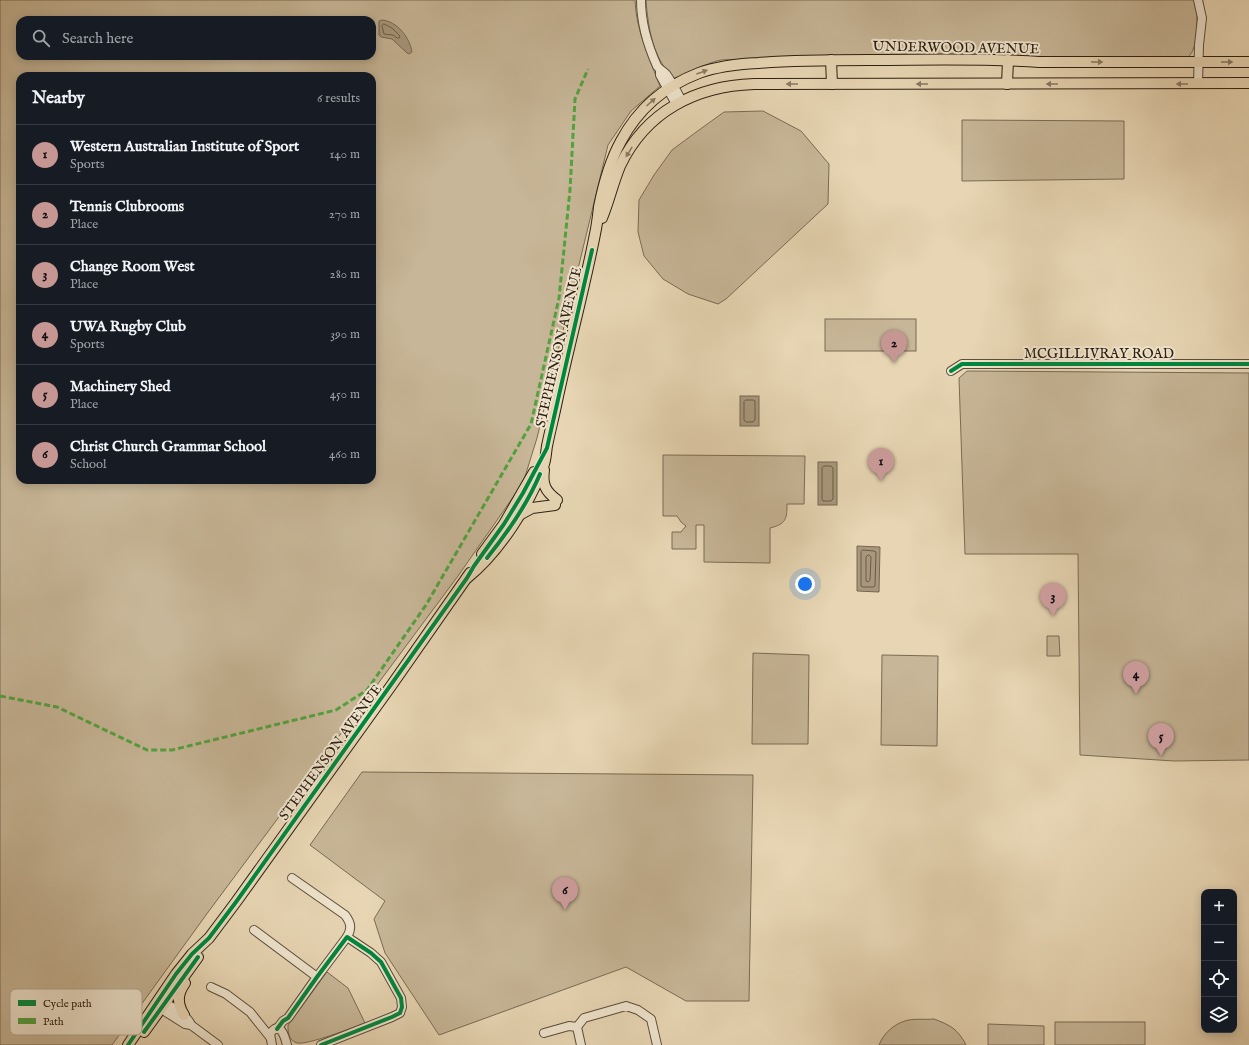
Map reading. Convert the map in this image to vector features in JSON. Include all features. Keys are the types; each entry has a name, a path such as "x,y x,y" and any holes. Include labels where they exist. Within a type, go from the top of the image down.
{"main road":[{"path":"831,60 832,84"},
{"name":"UNDERWOOD AVENUE","path":"670,87 701,72 722,66 774,61 1008,60 1040,62 1249,62"},
{"path":"1008,60 1008,84"},
{"path":"679,102 710,90 754,84 1249,84"},
{"name":"STEPHENSON AVENUE","path":"468,578 478,569 497,546 518,516 532,491 545,462 596,233 600,205 614,157 620,143 640,112 670,87"},
{"name":"STEPHENSON AVENUE","path":"596,233 620,166 628,151 653,122 679,102"},
{"name":"STEPHENSON AVENUE","path":"142,1030 164,1003 209,938 468,578 474,566 504,524 523,493 547,448"},
{"path":"518,516 532,508 556,503 544,487 543,479 545,462"},
{"name":"STEPHENSON AVENUE","path":"142,1027 165,990 192,954 209,938"},
{"path":"184,1016 178,1005 181,988 198,965 200,953"},
{"name":"STEPHENSON AVENUE","path":"131,1044 137,1035"},
{"name":"STEPHENSON AVENUE","path":"131,1044 138,1035"}],"street":[{"path":"641,0 641,10 647,40 660,70 660,75 670,87 679,102"},
{"path":"1198,0 1202,18 1198,62 1198,84"},
{"name":"MCGILLIVRAY ROAD","path":"951,371 962,364 1249,364"},
{"path":"275,1035 283,1021 288,1018 347,937 351,927 345,915 292,878"},
{"path":"254,930 317,977"},
{"path":"321,1045 392,1017 400,1013 402,1007 402,998 381,962 371,953 347,937"},
{"path":"211,987 226,994 250,1012 257,1020 287,1045"},
{"path":"165,990 164,1003 166,1012 185,1024 191,1025 218,1045"},
{"path":"164,1003 189,1019 191,1025"},
{"path":"577,1027 584,1018 626,1006 638,1010 651,1020 657,1045"},
{"path":"544,1033 569,1026 577,1027"},
{"path":"577,1027 581,1045"}],"shaded area":[{"path":"0,0 635,0 640,33 660,86 631,111 608,145 537,438 523,483 458,576 142,1004 142,989 10,989 10,1035 119,1035 112,1045 0,1045"},
{"path":"646,0 1195,0 1197,30 1192,53 1188,57 721,60 674,78 667,71 656,53 650,32"},
{"path":"763,111 801,131 829,164 828,204 726,299 718,304 688,294 663,279 644,256 638,232 639,200 654,175 672,150 724,112"},
{"path":"962,120 1124,121 1124,179 962,181"},
{"path":"825,319 916,319 916,351 825,351"},
{"path":"967,371 1249,373 1249,760 1174,761 1080,755 1078,554 965,554 959,378"},
{"path":"663,455 805,456 804,504 787,504 787,514 782,523 770,528 770,563 704,562 704,525 696,525 696,549 672,549 672,532 681,532 686,526 677,516 663,516"},
{"path":"1047,636 1059,636 1060,656 1047,656"},
{"path":"753,653 809,655 808,744 752,744"},
{"path":"882,655 938,656 937,746 881,745"},
{"path":"362,772 753,775 749,1001 686,1001 626,967 439,1035 385,953 374,919 385,901 310,845"},
{"path":"327,972 348,988 365,1023 320,1039 303,1043 294,1042 288,1033 288,1025"},
{"path":"934,1019 945,1023 957,1031 966,1045 879,1045 886,1033 901,1022 908,1020"},
{"path":"1055,1022 1145,1022 1145,1045 1055,1045"},
{"path":"988,1024 1044,1026 1044,1045 988,1045"}],"water":[{"path":"382,20 393,23 402,31 409,41 412,52 409,54 407,53 392,39 381,37 379,35 379,21"},
{"path":"740,396 759,396 759,426 740,426"},
{"path":"818,462 837,462 837,505 818,505"},
{"path":"857,546 880,547 879,592 857,591"}],"marked path":[{"path":"0,696 57,707 147,750 172,750 336,710 367,690 426,605 531,424 559,298 570,190 575,99 588,69"}],"cycle path":[{"path":"142,1024 176,974 192,954 209,938 236,902 467,578 523,493 547,448 592,250"},
{"path":"951,371 962,364 1249,364"},
{"path":"487,558 516,518 529,497 540,474"},
{"path":"277,1029 283,1021 288,1018 347,937 371,953 381,962 401,998 402,1007 400,1013 392,1017 321,1045"},
{"path":"144,1032 198,957"},
{"path":"128,1045 135,1035"}],"place":[{"name":"Tennis Clubrooms","path":"894,363"},
{"name":"Western Australian Institute of Sport","path":"881,481"},
{"name":"Change Room West","path":"1053,616"},
{"name":"UWA Rugby Club","path":"1136,694"},
{"name":"Machinery Shed","path":"1161,756"},
{"name":"Christ Church Grammar School","path":"565,910"}]}
